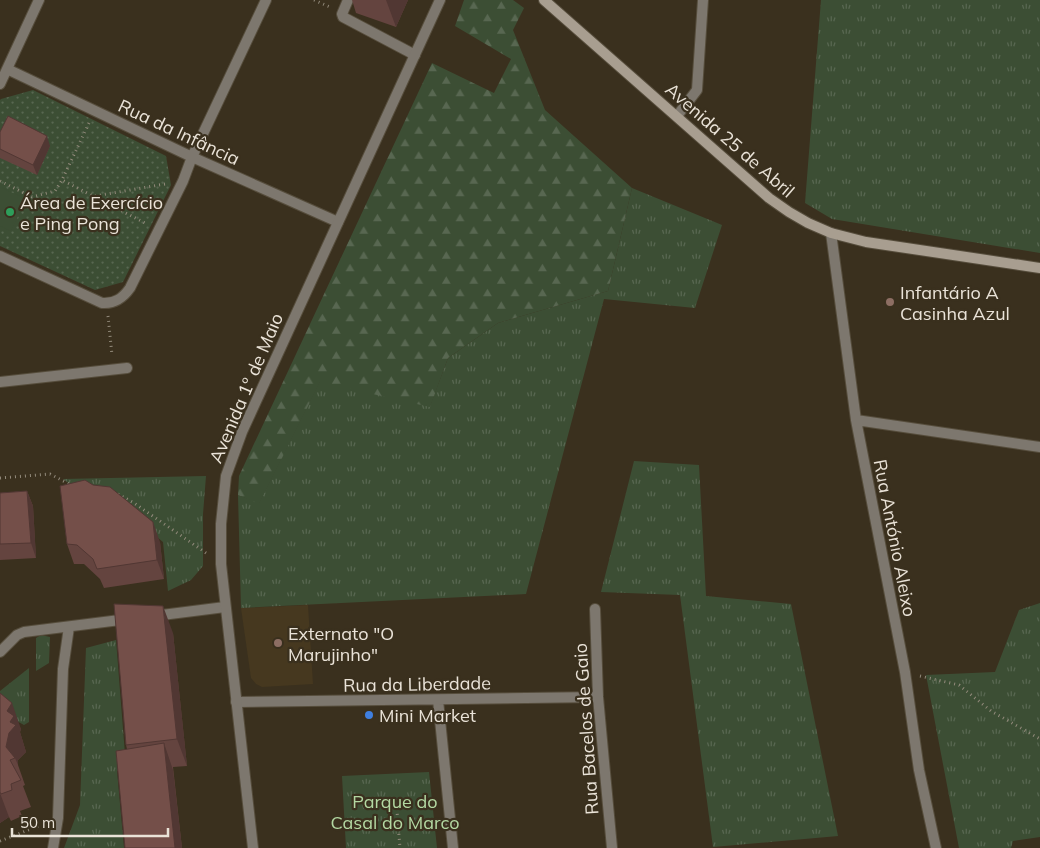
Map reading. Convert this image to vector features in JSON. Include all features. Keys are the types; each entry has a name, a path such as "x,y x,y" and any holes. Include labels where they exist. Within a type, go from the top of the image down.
{"main road":[{"name":"Avenida 25 de Abril","path":"544,0 769,198 789,212 831,232 866,242 1040,268"}],"street":[{"path":"0,84 39,0"},
{"path":"0,256 102,303 119,300 127,292 159,230 266,0"},
{"path":"348,0 342,14 343,17 415,54"},
{"name":"Avenida 1º de Maio","path":"253,848 221,564 220,524 226,476 242,432 440,0"},
{"path":"677,116 697,90 703,0"},
{"name":"Rua da Infância","path":"7,69 192,157 338,222"},
{"name":"Rua António Aleixo","path":"831,232 856,420 905,672 919,770 936,848"},
{"path":"0,382 127,368"},
{"path":"856,420 1040,447"},
{"path":"0,652 17,635 24,632 225,607"},
{"name":"Rua Bacelos de Gaio","path":"595,608 598,697 612,848"},
{"path":"53,848 58,818 63,669 68,627"},
{"name":"Rua da Liberdade","path":"236,702 598,697"},
{"path":"438,700 453,848"}],"path":[{"path":"0,181 32,197 55,191 95,111"},
{"path":"62,180 159,230"},
{"path":"94,196 183,181"},
{"path":"107,303 113,370"},
{"path":"0,478 50,474 71,485 79,486"},
{"path":"112,491 134,503 221,564"},
{"path":"905,672 959,685 991,711 1040,739"},
{"path":"396,799 400,848"},
{"path":"0,841 58,818"}],"shaded area":[{"name":"Externato \"O Marujinho\"","path":"308,605 313,684 262,687 256,684 251,678 241,608"}],"green space":[{"path":"464,0 513,0 524,8 513,30 545,110 632,188 608,291 498,323 448,358 430,407 320,382 259,504 238,495 239,476 432,63 494,93 511,59 455,26"},
{"path":"821,0 1040,0 1040,253 832,219 805,203"},
{"path":"33,90 166,156 171,185 123,282 95,290 0,246 0,100"},
{"name":"Área de Exercício e Ping Pong","path":"0,187 26,199 11,231 0,226"},
{"path":"632,188 722,225 695,308 604,299 526,594 241,608 238,495 259,503 320,381 430,406 448,358 498,323 608,291"},
{"path":"634,461 699,465 706,596 791,604 838,836 713,847 680,595 601,592"},
{"path":"206,476 203,514 203,566 191,580 168,591 163,542 114,501 86,496 63,479"},
{"path":"1040,603 1040,837 1013,841 1011,848 959,848 926,675 995,672 1019,610"},
{"path":"41,635 50,637 49,663 36,671 36,638"},
{"path":"116,640 126,767 117,771 124,848 64,848 80,805 86,648"},
{"path":"29,668 29,722 24,725 4,714 0,714 0,691"},
{"name":"Parque do Casal do Marco","path":"429,772 437,848 346,848 342,776"}],"building":[{"path":"8,116 47,136 33,165 0,149 0,132"},
{"path":"85,480 93,485 110,487 153,522 157,560 97,569 93,559 77,545 67,544 60,486"},
{"path":"27,491 31,543 0,544 0,493"},
{"path":"114,604 163,606 177,739 126,745"},
{"path":"0,693 12,703 7,711 14,716 10,722 16,725 9,733 6,747 15,758 10,760 21,780 11,784 12,790 1,794 0,792"},
{"path":"164,743 175,848 125,848 116,751"}],"place":[{"name":"Área de Exercício e Ping Pong","path":"10,212"},
{"name":"Infantário A Casinha Azul","path":"890,302"},
{"name":"Externato \"O Marujinho\"","path":"278,643"},
{"name":"Mini Market","path":"369,715"}]}
